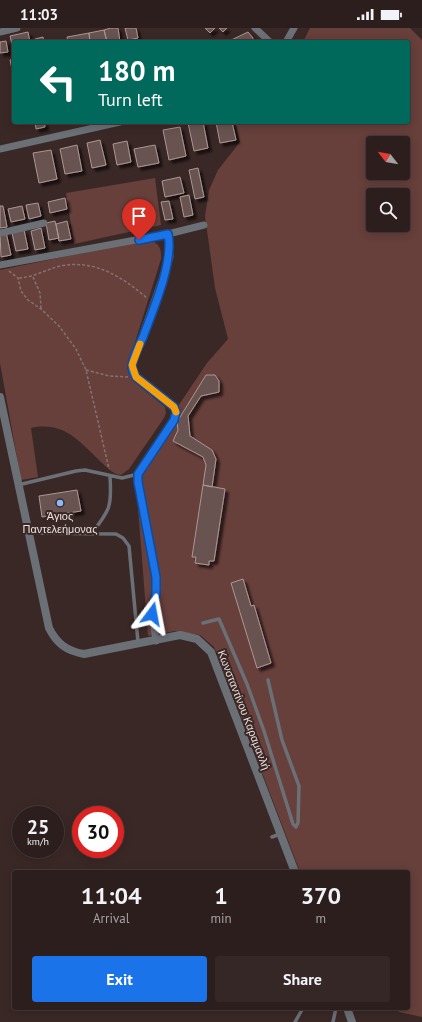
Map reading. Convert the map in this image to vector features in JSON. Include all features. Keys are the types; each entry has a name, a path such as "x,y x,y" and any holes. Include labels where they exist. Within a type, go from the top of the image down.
{"street":[{"path":"0,32 17,28"},
{"path":"255,28 268,40"},
{"path":"287,40 294,28"},
{"path":"0,149 111,124"},
{"path":"0,233 44,224"},
{"path":"1,265 168,234 204,225"},
{"path":"156,641 152,614 156,593 156,577 138,482 138,474 174,420 176,412 174,407 136,377 132,365 170,257 168,234"},
{"name":"Κωνσταντίνου Καραμανλή","path":"0,397 49,628 55,639 73,652 84,654 156,641 180,635 197,639 211,652 294,870"},
{"path":"348,1010 352,1022"}],"lane":[{"path":"18,485 85,470 110,477 122,478 138,474"},
{"path":"92,533 110,508 112,498 110,477"},
{"path":"28,533 116,534 123,538 129,546 138,644"},
{"path":"203,623 219,619 222,625 249,691 293,824 296,827 298,823 299,786 282,740 268,680"},
{"path":"272,838 280,834"},
{"path":"295,1022 302,1010"},
{"path":"333,1022 336,1010"}],"path":[{"path":"1,265 18,278 21,291 28,300 41,309 69,338 86,370 104,444 110,477"},
{"path":"18,278 33,277 60,266 91,265 111,272 154,305"},
{"path":"33,277 40,294 41,309"},
{"path":"86,370 109,376 136,377"}],"shaded area":[{"path":"310,28 410,28 422,40 422,1017 399,1012 398,1010 410,1010 410,870 299,870 214,647 200,635 175,631 148,636 135,470 207,363 228,339 215,288 205,216 209,190 218,170 240,142 236,124 410,124 410,40 304,40"},
{"path":"155,178 161,225 74,244 66,193"},
{"path":"145,240 158,245 161,251 161,259 127,368 132,380 165,407 166,413 164,418 129,469 121,475 110,470 70,434 53,427 31,428 38,477 21,480 0,363 0,270"}],"building":[{"path":"118,28 120,40 106,40 104,30"},
{"path":"125,28 136,28 138,38 128,40"},
{"path":"205,28 215,28 210,33"},
{"path":"219,28 227,28 223,32"},
{"path":"104,30 106,40 90,40 89,33"},
{"path":"28,32 30,40 12,40 12,44 10,36"},
{"path":"248,32 253,38 252,40 231,40"},
{"path":"89,33 90,40 68,40 67,37"},
{"path":"43,37 44,40 35,40"},
{"path":"6,41 8,52 0,53 0,42"},
{"path":"35,124 44,124 45,127 36,129"},
{"path":"188,124 203,124 208,148 194,151"},
{"path":"216,124 232,124 236,140 220,143"},
{"path":"180,127 186,156 169,160 163,130"},
{"path":"100,140 106,165 92,168 87,143"},
{"path":"127,141 131,162 117,165 113,144"},
{"path":"77,145 82,171 65,174 60,149"},
{"path":"155,145 159,163 138,167 134,149"},
{"path":"51,150 57,179 39,183 33,153"},
{"path":"198,168 204,197 195,199 189,170"},
{"path":"180,177 184,193 165,197 162,181"},
{"path":"189,195 193,215 184,217 180,197"},
{"path":"65,198 67,209 50,213 48,202"},
{"path":"169,201 173,219 165,220 161,202"},
{"path":"38,203 41,216 29,219 26,205"},
{"path":"0,206 3,206 7,227 0,228"},
{"path":"22,206 25,219 11,222 8,209"},
{"path":"55,221 59,238 49,240 46,223"},
{"path":"67,221 71,239 59,241 56,224"},
{"path":"41,228 45,248 35,250 31,231"},
{"path":"24,230 28,249 16,251 12,233"},
{"path":"6,232 11,255 1,257 0,234"},
{"path":"206,375 215,375 219,381 219,392 201,396 188,416 190,436 212,450 216,459 212,487 203,485 206,465 203,457 173,441 178,430 177,422"},
{"path":"203,485 225,489 214,561 209,561 209,565 195,563 196,557 192,557"},
{"name":"Άγιος Παντελεήμονας","path":"77,490 81,511 42,517 39,496"},
{"path":"243,579 251,606 254,605 271,663 257,668 231,583"}],"slow traffic":[{"path":"140,344 132,365 136,377 174,407 176,412"}],"place":[{"name":"Άγιος Παντελεήμονας","path":"60,503"}],"route":[{"path":"139,240 168,234 170,243 170,257 135,355 132,365 133,371 136,377 174,407 176,412 174,420 138,474 138,482 156,577 156,593 152,614"}]}
